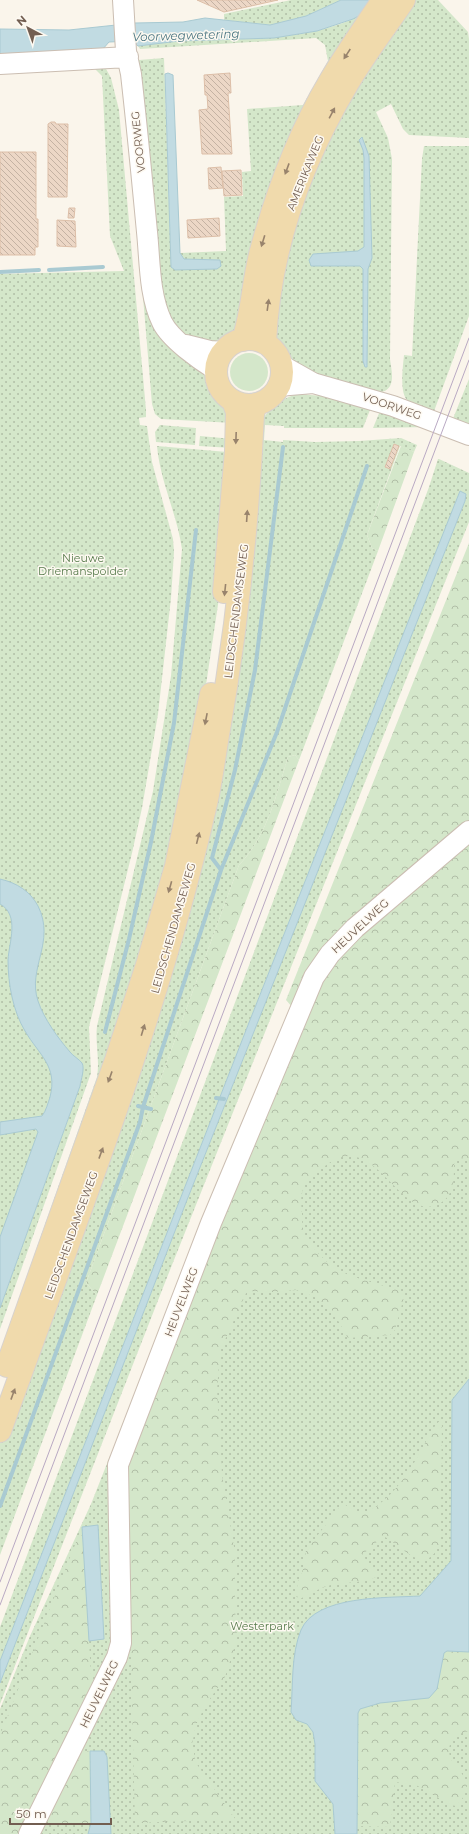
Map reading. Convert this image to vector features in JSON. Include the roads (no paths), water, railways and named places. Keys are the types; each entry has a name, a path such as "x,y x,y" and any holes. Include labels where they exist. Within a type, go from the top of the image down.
{"main road":[{"name":"AMERIKAWEG","path":"243,340 248,326 261,249 291,158 329,82 369,22 395,3"},
{"name":"AMERIKAWEG","path":"265,343 267,314 274,267 289,213 310,156 347,84 395,3"},
{"path":"243,340 254,340 265,343 276,353 281,365 281,380 278,386 269,398 256,404 240,404 233,401 222,390 217,381 220,361 232,344 243,340"},
{"name":"LEIDSCHENDAMSEWEG","path":"0,1386 116,1060 147,965 176,866 212,684 222,619 236,451 237,412 233,401"},
{"name":"LEIDSCHENDAMSEWEG","path":"0,1431 140,1040 173,935 206,806 230,669 244,554 253,414 256,404"}],"street":[{"name":"VOORWEG","path":"123,0 127,54 132,74 157,310 163,323 184,345 210,351 220,361"},
{"path":"0,64 127,54"},
{"name":"VOORWEG","path":"281,365 313,382 393,406 469,435"},
{"name":"VOORWEG","path":"278,386 313,382"},
{"name":"HEUVELWEG","path":"28,1834 101,1691 121,1643 118,1465 211,1223 314,977 330,954 355,928 469,831"}],"water":[{"name":"Voorwegwetering","path":"341,0 389,0 353,19 317,31 274,38 179,41 138,46 132,41 109,42 102,50 0,56 0,29 69,30 135,23 183,22 205,18 270,25 306,16"},
{"path":"168,73 173,75 180,253 184,259 220,260 221,266 217,269 175,270 171,267 165,74"},
{"path":"362,137 369,156 372,258 368,269 367,367 365,367 363,361 363,269 360,266 311,266 309,260 313,254 358,251 364,247 364,158 359,140"},
{"path":"460,491 466,494 465,501 187,1200 0,1683 0,1661 250,1020"},
{"path":"0,879 22,888 31,896 38,906 43,919 44,931 36,977 38,1001 52,1028 71,1053 82,1063 83,1068 80,1086 0,1308 0,1237 38,1132 36,1129 0,1135 0,1122 42,1116 48,1104 52,1086 46,1061 25,1031 14,1006 9,978 8,960 12,922 6,909 0,904"},
{"path":"469,1379 469,1652 447,1651 444,1653 437,1689 429,1698 380,1703 360,1709 358,1713 357,1834 335,1834 333,1804 315,1781 315,1744 313,1732 307,1724 296,1720 291,1712 293,1670 298,1639 301,1630 309,1619 321,1610 337,1604 372,1598 420,1596 451,1561 452,1400"},
{"path":"98,1525 104,1639 89,1641 82,1527"},
{"path":"90,1751 104,1751 107,1757 111,1834 88,1834 91,1823"}],"waterway":[{"path":"49,270 103,267"},
{"path":"0,272 39,270"},
{"path":"221,870 212,858 235,770 255,670 283,447"},
{"path":"0,1506 140,1122 143,1107 221,870 277,732 367,466"},
{"path":"105,1032 129,939 151,842 174,723 196,530"},
{"path":"216,1098 224,1099"},
{"path":"138,1106 151,1109"}],"tram line":[{"path":"0,1582 469,338"},
{"path":"0,1605 469,360"}],"park label":[{"name":"Nieuwe Driemanspolder","path":"83,564"},
{"name":"Westerpark","path":"262,1626"}]}
